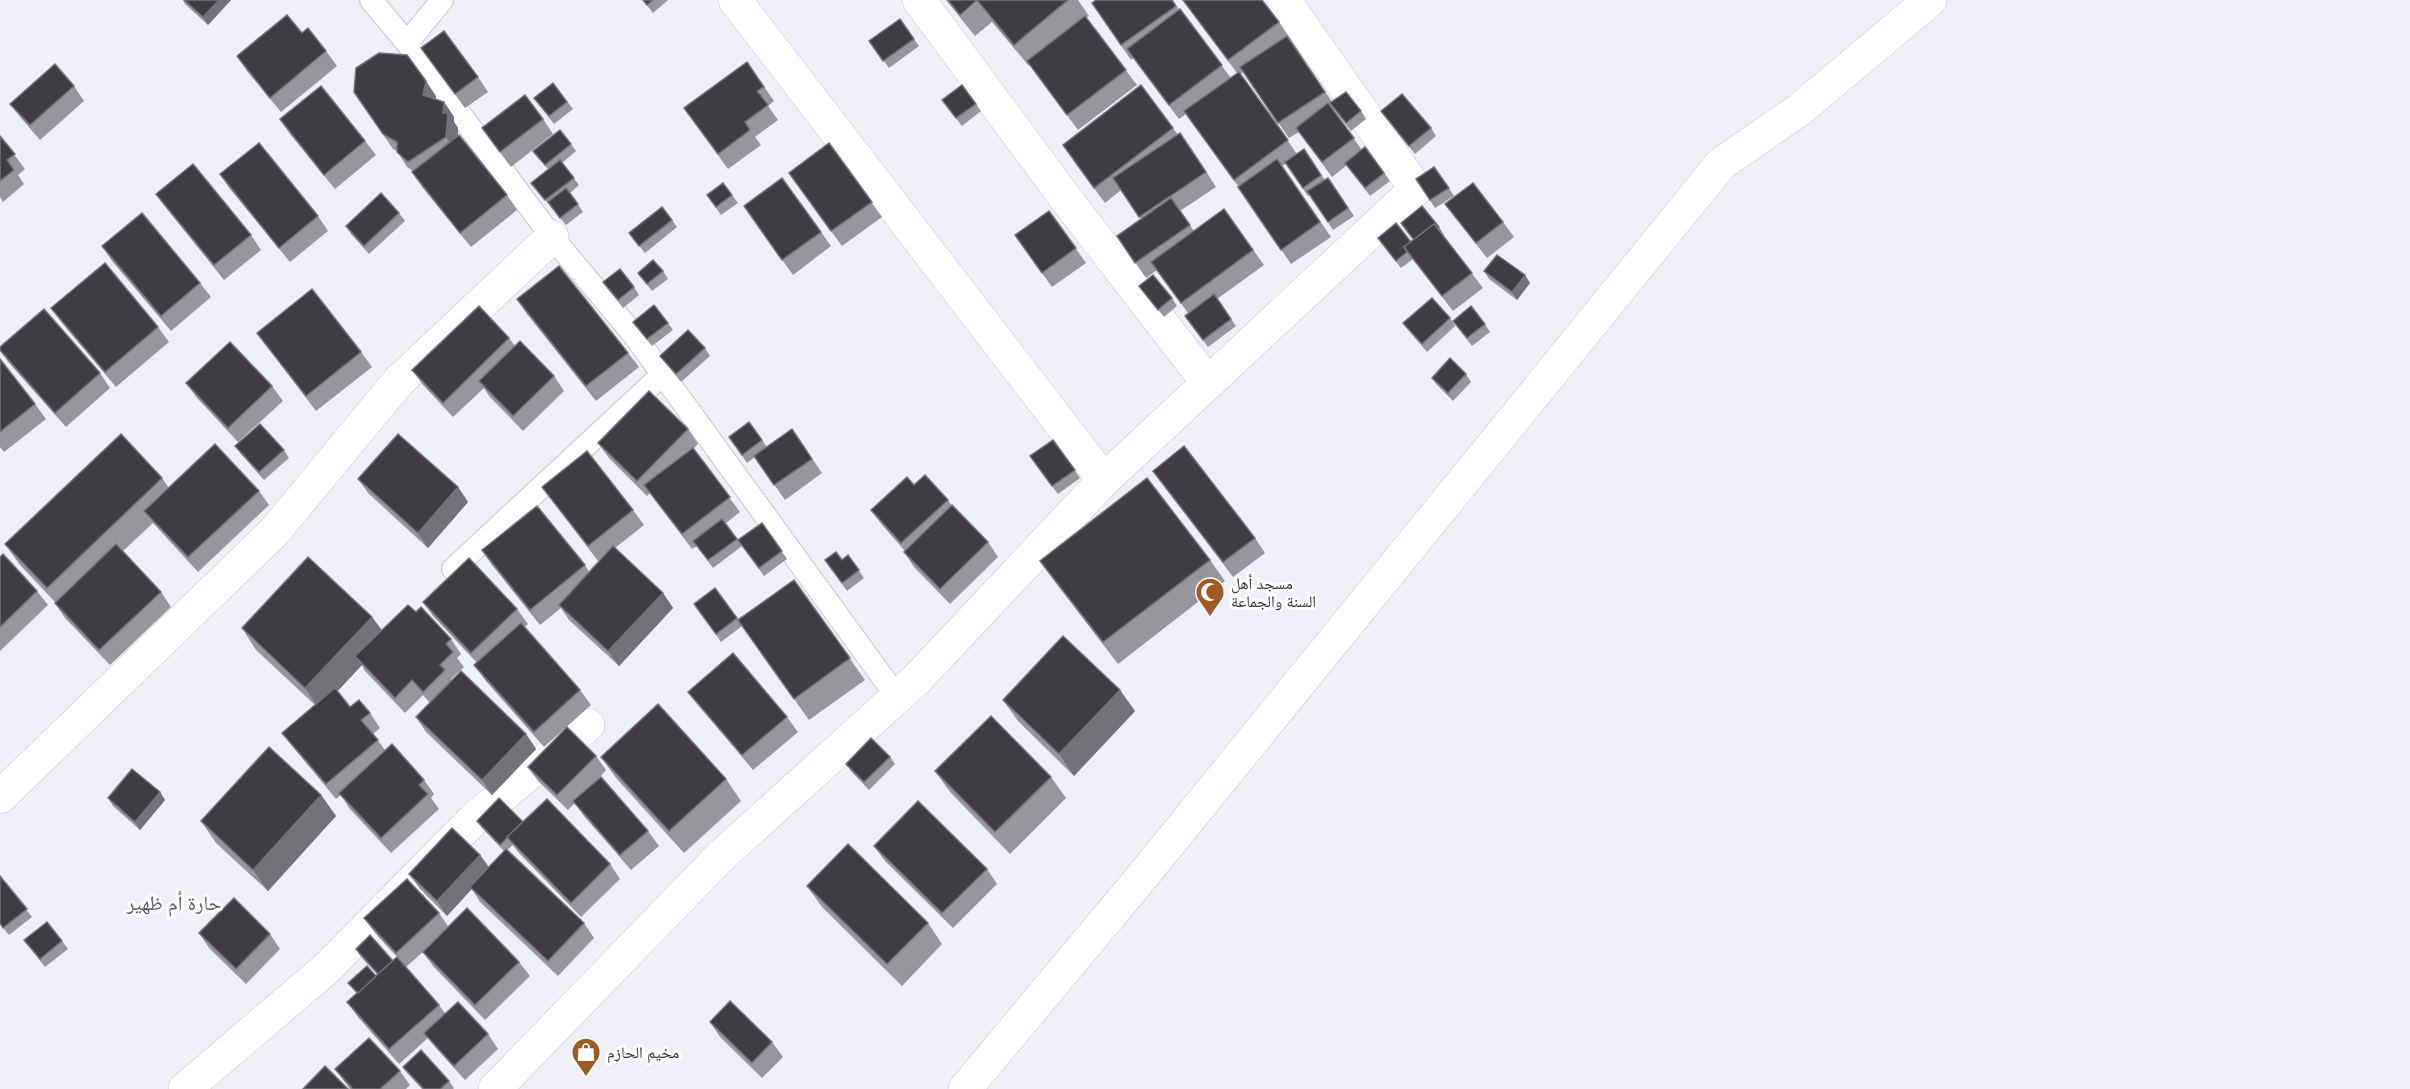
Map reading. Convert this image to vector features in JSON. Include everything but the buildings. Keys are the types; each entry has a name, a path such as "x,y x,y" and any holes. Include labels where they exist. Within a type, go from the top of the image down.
{"street":[{"path":"735,0 1104,480"},
{"path":"920,0 1066,199 1208,383"},
{"path":"495,1089 720,856 916,680 1104,480 1416,189 1284,0"},
{"path":"965,1089 1141,878 1721,164 1799,110 1930,0"},
{"path":"0,797 274,532 398,382 552,237"},
{"path":"185,1089 327,969 474,819 588,725"}],"lane":[{"path":"371,0 407,43 552,237 634,335 897,697"},
{"path":"407,43 442,0"},
{"path":"453,569 663,374"}],"place":[{"name":"مسجد أهل السنة والجماعة","path":"1210,618"},
{"name":"مخيم الحازم","path":"586,1078"}],"district":[{"name":"حارة أم ظهير","path":"174,903"}]}
